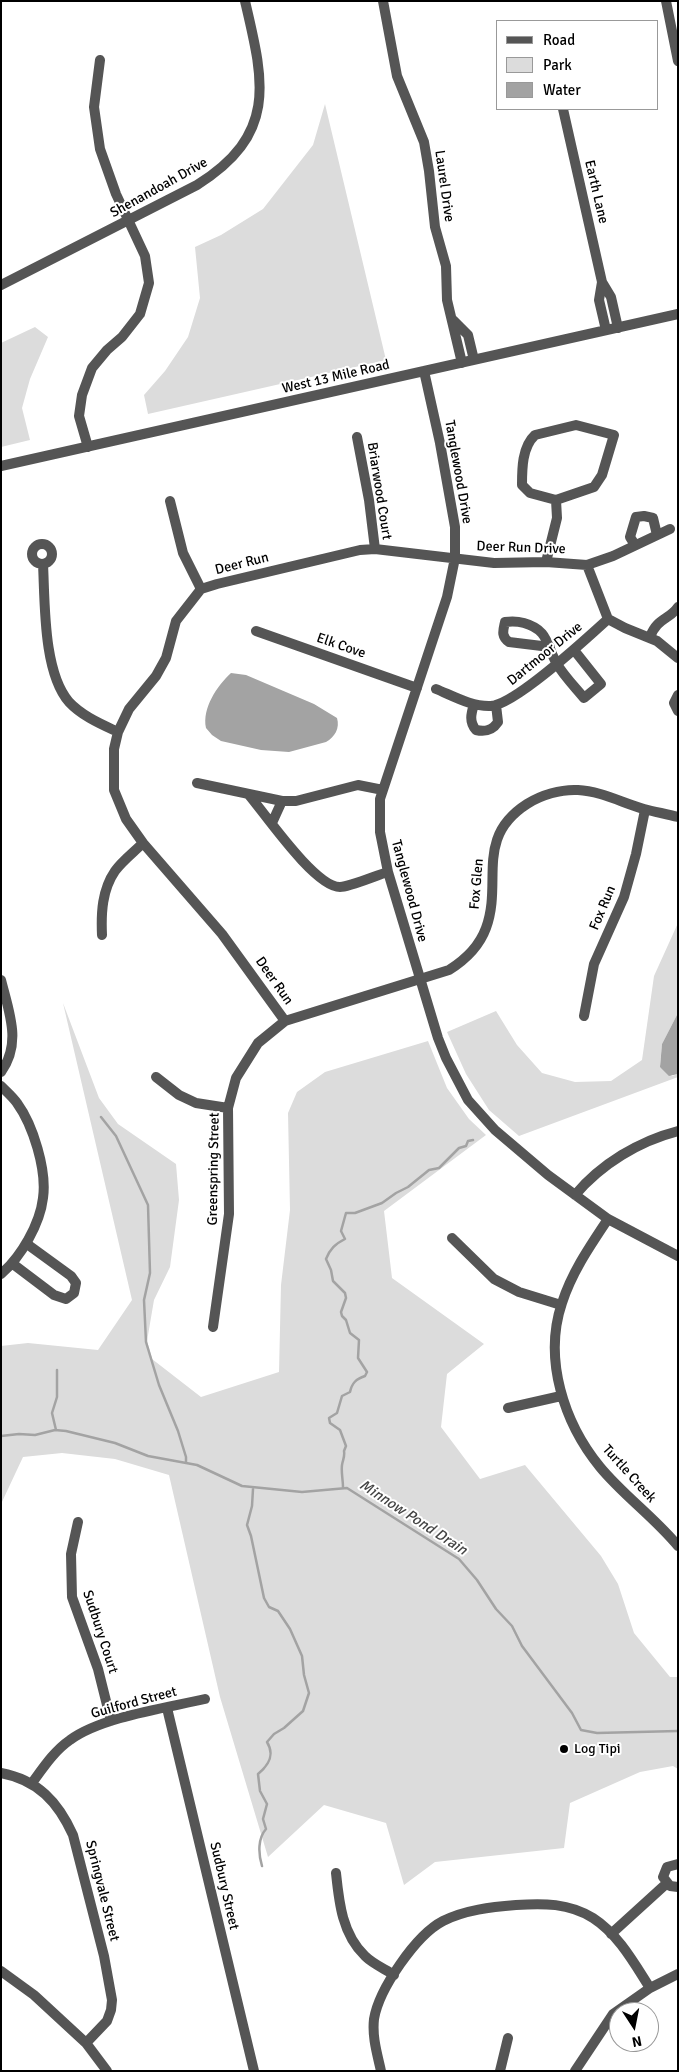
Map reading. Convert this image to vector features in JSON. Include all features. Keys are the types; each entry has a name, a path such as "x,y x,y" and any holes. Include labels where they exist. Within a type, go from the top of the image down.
{"street":[{"name":"Shenandoah Drive","path":"1,285 218,172 237,152 254,126 260,103 259,63 245,1"},
{"name":"Laurel Drive","path":"383,1 396,76 424,142 430,171 435,227 446,266 447,300 462,363"},
{"path":"666,1 678,61"},
{"path":"88,447 79,416 82,395 92,368 122,337 140,314 149,283 145,256 106,167 95,125 95,94 100,60"},
{"name":"Earth Lane","path":"563,110 602,282 611,298 618,328"},
{"name":"Earth Lane","path":"602,282 599,300 606,330"},
{"name":"West 13 Mile Road","path":"1,466 678,314"},
{"path":"452,320 468,335 474,360"},
{"name":"Tanglewood Drive","path":"424,371 440,443 455,527 455,558 448,597 380,798 380,832 388,872 438,1038 446,1058 468,1100 495,1130 548,1175 608,1219 678,1256"},
{"path":"576,425 614,435 602,475 594,487 556,500 530,493 522,485 522,464 531,439 536,435 576,425"},
{"name":"Briarwood Court","path":"357,437 369,500 375,549"},
{"path":"546,562 557,518 556,500"},
{"path":"170,501 183,553 202,589"},
{"path":"635,545 630,537 636,517 653,518 657,535"},
{"name":"Deer Run Drive","path":"455,558 494,563 546,562 587,565 613,556 670,529"},
{"name":"Deer Run","path":"285,1021 222,934 143,843 126,819 114,790 114,749 118,732 130,709 156,676 166,658 176,621 202,589 360,550 375,549 455,558"},
{"path":"43,564 46,625 53,672 57,683 69,702 91,719 118,732"},
{"path":"587,565 608,619 625,628 650,637 678,658"},
{"path":"650,637 652,630 660,620 678,607"},
{"name":"Dartmoor Drive","path":"436,690 474,704 496,705 519,694 574,650 608,619"},
{"name":"Elk Cove","path":"256,631 418,688"},
{"path":"550,647 557,664 584,698 601,684 574,650"},
{"path":"678,696 674,703 678,711"},
{"path":"474,704 470,715 471,725 481,732 489,731 498,722 496,705"},
{"path":"197,783 282,801 296,801 358,785 383,790"},
{"name":"Fox Glen","path":"420,980 449,970 463,961 479,942 490,915 491,869 499,834 517,811 535,799 549,794 578,790 645,810 678,817"},
{"path":"249,795 302,861 327,884 341,887 388,872"},
{"path":"272,823 282,801"},
{"name":"Fox Run","path":"584,1016 594,964 624,897 636,854 645,810"},
{"path":"102,935 101,909 106,890 115,871 143,843"},
{"path":"1,980 13,1026 13,1049 1,1072"},
{"name":"Greenspring Street","path":"213,1327 229,1214 228,1108 236,1078 258,1043 285,1021 420,980"},
{"path":"156,1077 179,1095 196,1103 228,1108"},
{"path":"1,1086 17,1102 30,1128 36,1142 43,1178 43,1198 27,1244 13,1264 1,1274"},
{"path":"575,1195 584,1184 611,1163 641,1144 678,1131"},
{"name":"Turtle Creek","path":"608,1219 581,1259 561,1305 556,1336 557,1374 561,1396 582,1441 600,1467 678,1546"},
{"path":"452,1238 494,1278 519,1292 561,1305"},
{"path":"13,1264 54,1295 66,1299 74,1293 76,1284 71,1276 27,1244"},
{"path":"508,1408 561,1396"},
{"name":"Sudbury Court","path":"78,1522 71,1554 72,1597 98,1669 111,1721"},
{"name":"Guilford Street","path":"32,1783 54,1754 71,1739 92,1727 205,1699"},
{"name":"Sudbury Street","path":"167,1708 254,2071"},
{"name":"Springvale Street","path":"1,1773 32,1783 56,1805 73,1835 111,1988 111,2010 107,2021 98,2033 86,2043"},
{"path":"666,1884 663,1877 664,1870 670,1864 678,1864"},
{"path":"336,1873 339,1907 345,1925 365,1956 394,1975"},
{"path":"666,1884 678,1887"},
{"path":"611,1934 666,1884"},
{"path":"381,2071 373,2036 374,2018 380,2002 394,1975 418,1942 433,1927 458,1914 533,1904 558,1904 574,1909 594,1918 611,1934 650,1988"},
{"path":"1,1971 34,1995 86,2043 107,2071"},
{"path":"575,2071 613,2014 650,1988 678,1974"},
{"path":"500,2071 508,2038"},
{"path":"581,2071 584,2057"}],"green space":[{"path":"325,104 386,360 148,414 144,395 165,371 188,337 200,298 195,247 221,235 263,209 313,145"},
{"path":"35,327 48,337 30,379 22,408 30,440 1,447 1,343"},
{"path":"678,923 678,1013 662,1044 660,1065 672,1076 678,1074 678,1077 519,1136 489,1110 466,1074 447,1032 496,1011 517,1045 542,1073 575,1082 611,1081 642,1060 654,976"},
{"path":"63,1003 99,1098 118,1124 176,1164 179,1200 170,1267 154,1300 147,1341 152,1359 201,1397 279,1372 281,1285 290,1210 288,1113 297,1092 325,1072 428,1041 447,1088 469,1119 486,1135 384,1211 392,1278 484,1344 447,1374 441,1427 480,1479 525,1465 601,1556 618,1584 634,1633 670,1677 678,1677 678,1769 673,1766 640,1772 570,1803 564,1848 435,1862 404,1885 386,1823 324,1805 268,1857 220,1697 169,1475 115,1459 62,1453 23,1457 1,1504 1,1346 28,1343 98,1350 132,1300"}],"water":[{"path":"231,673 246,675 314,704 337,718 336,732 326,742 289,752 261,750 221,741 206,728 206,713 216,691"},
{"path":"678,1013 678,1074 669,1076 660,1067 662,1044"}],"waterway":[{"path":"101,1117 116,1136 148,1205 150,1273 144,1300 146,1342 159,1385 178,1431 186,1463"},
{"path":"343,1487 342,1468 346,1446 340,1430 330,1423 329,1418 337,1413 342,1396 350,1392 355,1382 365,1376 367,1372 358,1358 359,1340 350,1333 346,1320 342,1316 341,1312 346,1298 345,1293 333,1281 326,1259 333,1247 345,1239 341,1231 346,1213 355,1213 382,1203 408,1187 429,1170 439,1168 459,1148 466,1146 468,1141 473,1140"},
{"path":"56,1430 52,1413 57,1397 57,1370"},
{"name":"Minnow Pond Drain","path":"1,1436 35,1435 55,1430 66,1431 115,1443 148,1456 197,1465 242,1486 302,1492 347,1488 459,1559 477,1580 496,1609 512,1626 522,1646 572,1713 581,1730 597,1733 678,1731"},
{"path":"253,1489 252,1506 247,1525 264,1598 269,1607 278,1611 290,1629 302,1656 304,1675 309,1693 303,1711 267,1742 271,1751 270,1760 258,1774 260,1791 267,1804 263,1819 266,1829 261,1837 260,1846 262,1866"}],"place":[{"name":"Log Tipi","path":"564,1749"}]}
